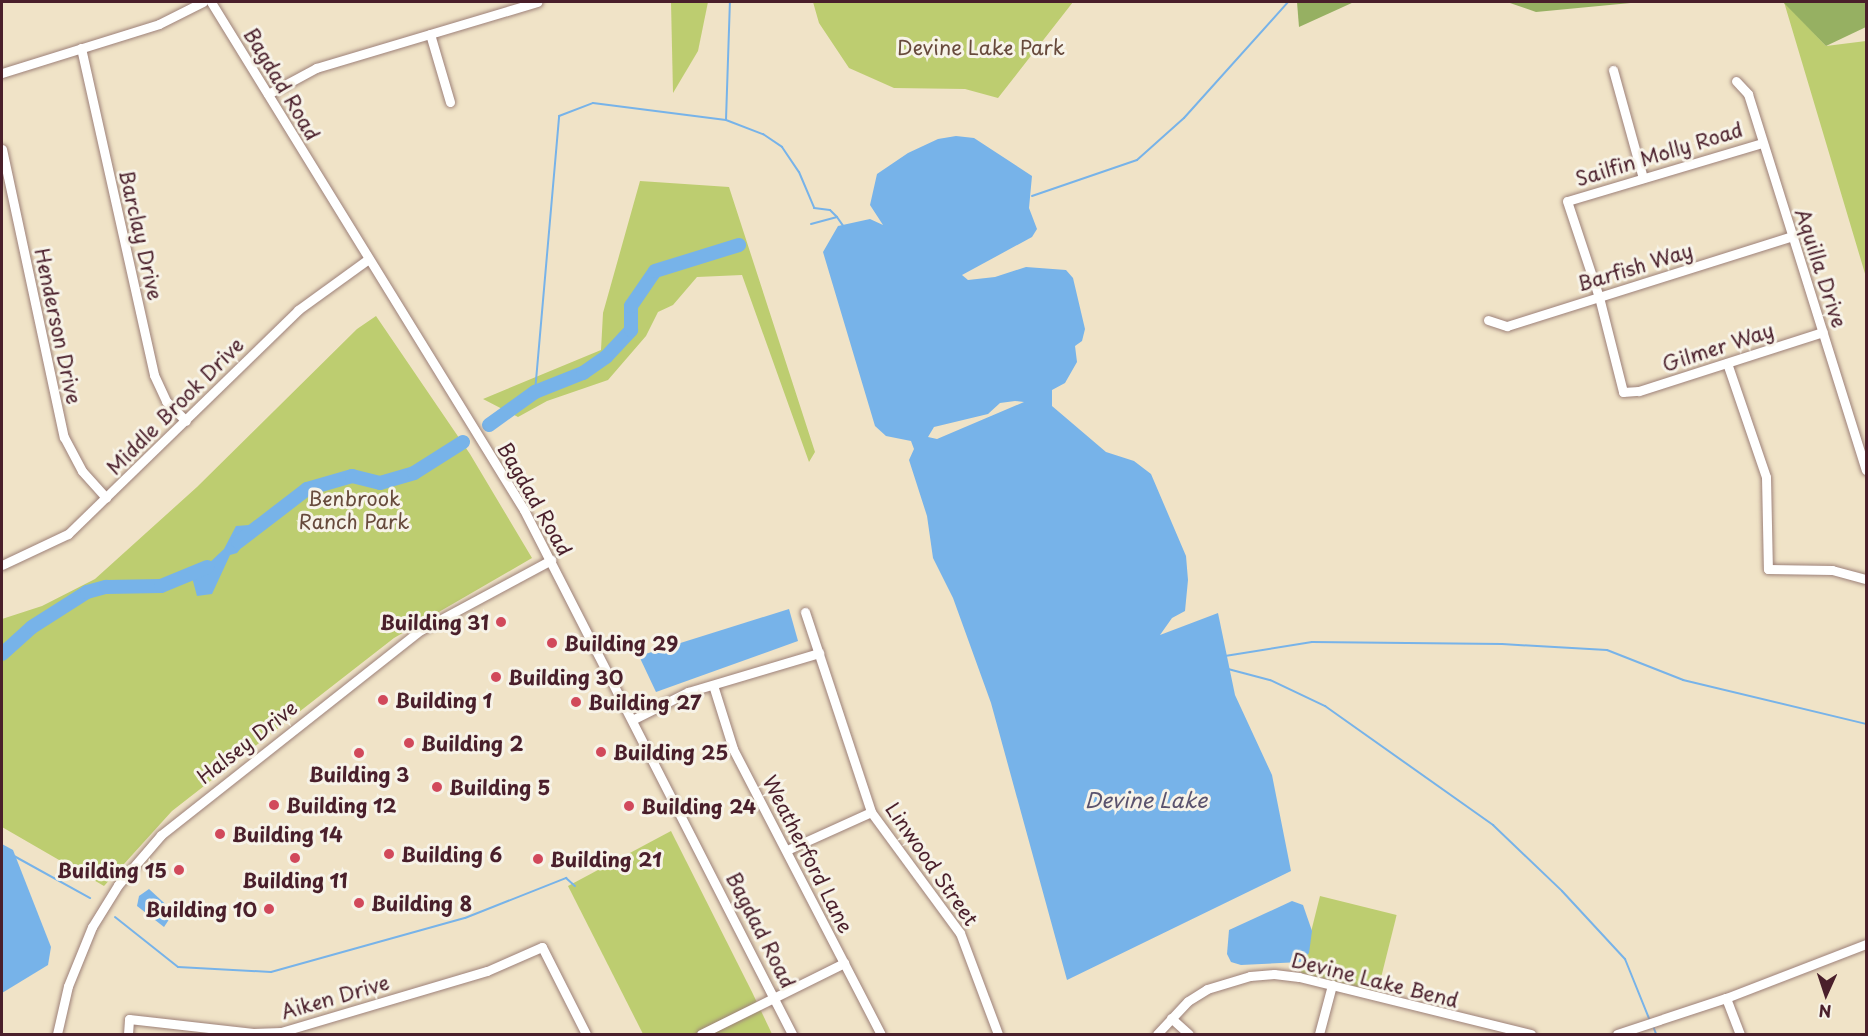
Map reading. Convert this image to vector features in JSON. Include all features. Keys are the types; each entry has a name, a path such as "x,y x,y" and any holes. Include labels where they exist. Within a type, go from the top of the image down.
{"street":[{"path":"2,72 159,24 203,2"},
{"name":"Bagdad Road","path":"212,2 367,260 524,510 792,1035"},
{"path":"268,94 316,68 537,2"},
{"path":"430,34 450,102"},
{"name":"Barclay Drive","path":"81,48 154,375 166,401 186,421"},
{"path":"1612,70 1643,178"},
{"name":"Aquilla Drive","path":"1736,81 1748,94 1866,470"},
{"name":"Sailfin Molly Road","path":"1599,297 1567,201 1762,143"},
{"name":"Henderson Drive","path":"2,149 64,437 82,471 106,498"},
{"name":"Barfish Way","path":"1488,320 1506,326 1792,236"},
{"name":"Middle Brook Drive","path":"2,565 68,534 298,310 367,260"},
{"name":"Gilmer Way","path":"1599,297 1623,392 1639,391 1823,332"},
{"path":"1727,363 1766,477 1768,569 1832,570 1865,576"},
{"name":"Halsey Drive","path":"57,1035 68,986 92,927 118,885 161,835 421,630 551,560"},
{"name":"Linwood Street","path":"805,612 871,812 953,920 965,943 998,1035"},
{"path":"632,720 688,693 819,653"},
{"name":"Weatherford Lane","path":"713,685 733,749 881,1035"},
{"path":"787,850 871,812"},
{"path":"1617,1035 1669,1019 1866,944"},
{"name":"Aiken Drive","path":"128,1035 129,1019 253,1033 281,1032 487,971 542,947 586,1035"},
{"path":"701,1035 844,963"},
{"name":"Devine Lake Bend","path":"1157,1035 1171,1018 1207,989 1250,976 1299,977 1531,1035"},
{"path":"1319,1035 1332,985"},
{"path":"1726,998 1740,1035"},
{"path":"1171,1018 1189,1035"}],"green space":[{"path":"671,2 708,2 698,51 673,93"},
{"name":"Devine Lake Park","path":"813,2 1073,2 998,98 965,89 894,88 849,68 819,23"},
{"path":"1297,2 1354,2 1299,27"},
{"path":"1507,2 1641,2 1536,12"},
{"path":"1783,2 1866,2 1866,27 1826,46"},
{"path":"1784,2 1826,46 1866,41 1866,277"},
{"path":"640,181 729,187 815,452 809,462 742,275 697,277 673,305 658,312 646,336 608,380 547,401 518,417 483,399 601,350 603,313"},
{"name":"Benbrook Ranch Park","path":"376,316 470,454 532,558 394,638 172,811 104,886 2,827 2,619 42,606 95,579 197,487 357,329"},
{"path":"671,831 772,1034 643,1034 568,886"},
{"path":"1320,896 1397,915 1378,992 1301,973"}],"water":[{"name":"Devine Lake","path":"956,136 974,138 1032,176 1029,208 1037,229 1032,237 962,275 968,280 995,277 1026,267 1066,270 1073,278 1085,329 1082,341 1075,346 1077,362 1065,383 1052,390 1052,406 1106,452 1134,461 1151,474 1186,556 1188,580 1185,611 1172,618 1160,635 1218,613 1235,695 1272,775 1291,871 1067,980 991,703 953,598 933,558 927,516 909,460 914,449 911,441 886,436 875,426 823,252 838,226 870,219 883,225 870,205 877,174 908,153 938,139","holes":["1024,402 937,439 928,437 934,427 988,414 1000,403"]},
{"path":"249,525 249,538 237,553 230,555 212,594 197,596 190,570 206,566 224,549 236,526"},
{"path":"789,609 798,641 656,692 639,656"},
{"path":"2,844 13,850 51,947 48,965 2,993"},
{"path":"149,889 174,912 164,927 137,906 139,896"},
{"path":"1292,901 1303,905 1312,931 1309,953 1301,962 1241,965 1231,962 1227,954 1229,930"}],"waterway":[{"path":"726,120 730,2"},
{"path":"1032,196 1137,160 1184,118 1288,2"},
{"path":"535,392 559,116 593,103 726,120 763,134 782,147 799,172 814,208 830,210 837,217"},
{"path":"811,224 837,217 844,227"},
{"path":"489,425 535,392 583,373 606,357 631,330 631,306 655,271 739,245"},
{"path":"238,542 307,489 352,476 380,483 414,473 463,442"},
{"path":"2,654 32,627 87,592 106,587 161,586 207,567"},
{"path":"1225,656 1312,642 1502,644 1607,650 1683,680 1866,724"},
{"path":"1228,669 1270,680 1325,706 1493,825 1562,891 1625,959 1650,1021"},
{"path":"14,856 90,898"},
{"path":"115,917 178,967 271,972 465,918 566,878 575,886"},
{"path":"1653,1026 1656,1034"}],"place":[{"name":"Building 31","path":"501,622"},
{"name":"Building 29","path":"552,643"},
{"name":"Building 30","path":"496,677"},
{"name":"Building 1","path":"383,700"},
{"name":"Building 27","path":"576,702"},
{"name":"Building 2","path":"409,743"},
{"name":"Building 25","path":"601,752"},
{"name":"Building 3","path":"359,753"},
{"name":"Building 5","path":"437,787"},
{"name":"Building 12","path":"274,805"},
{"name":"Building 24","path":"629,806"},
{"name":"Building 14","path":"220,834"},
{"name":"Building 6","path":"389,854"},
{"name":"Building 11","path":"295,858"},
{"name":"Building 21","path":"538,859"},
{"name":"Building 15","path":"179,870"},
{"name":"Building 8","path":"359,903"},
{"name":"Building 10","path":"269,909"}]}
